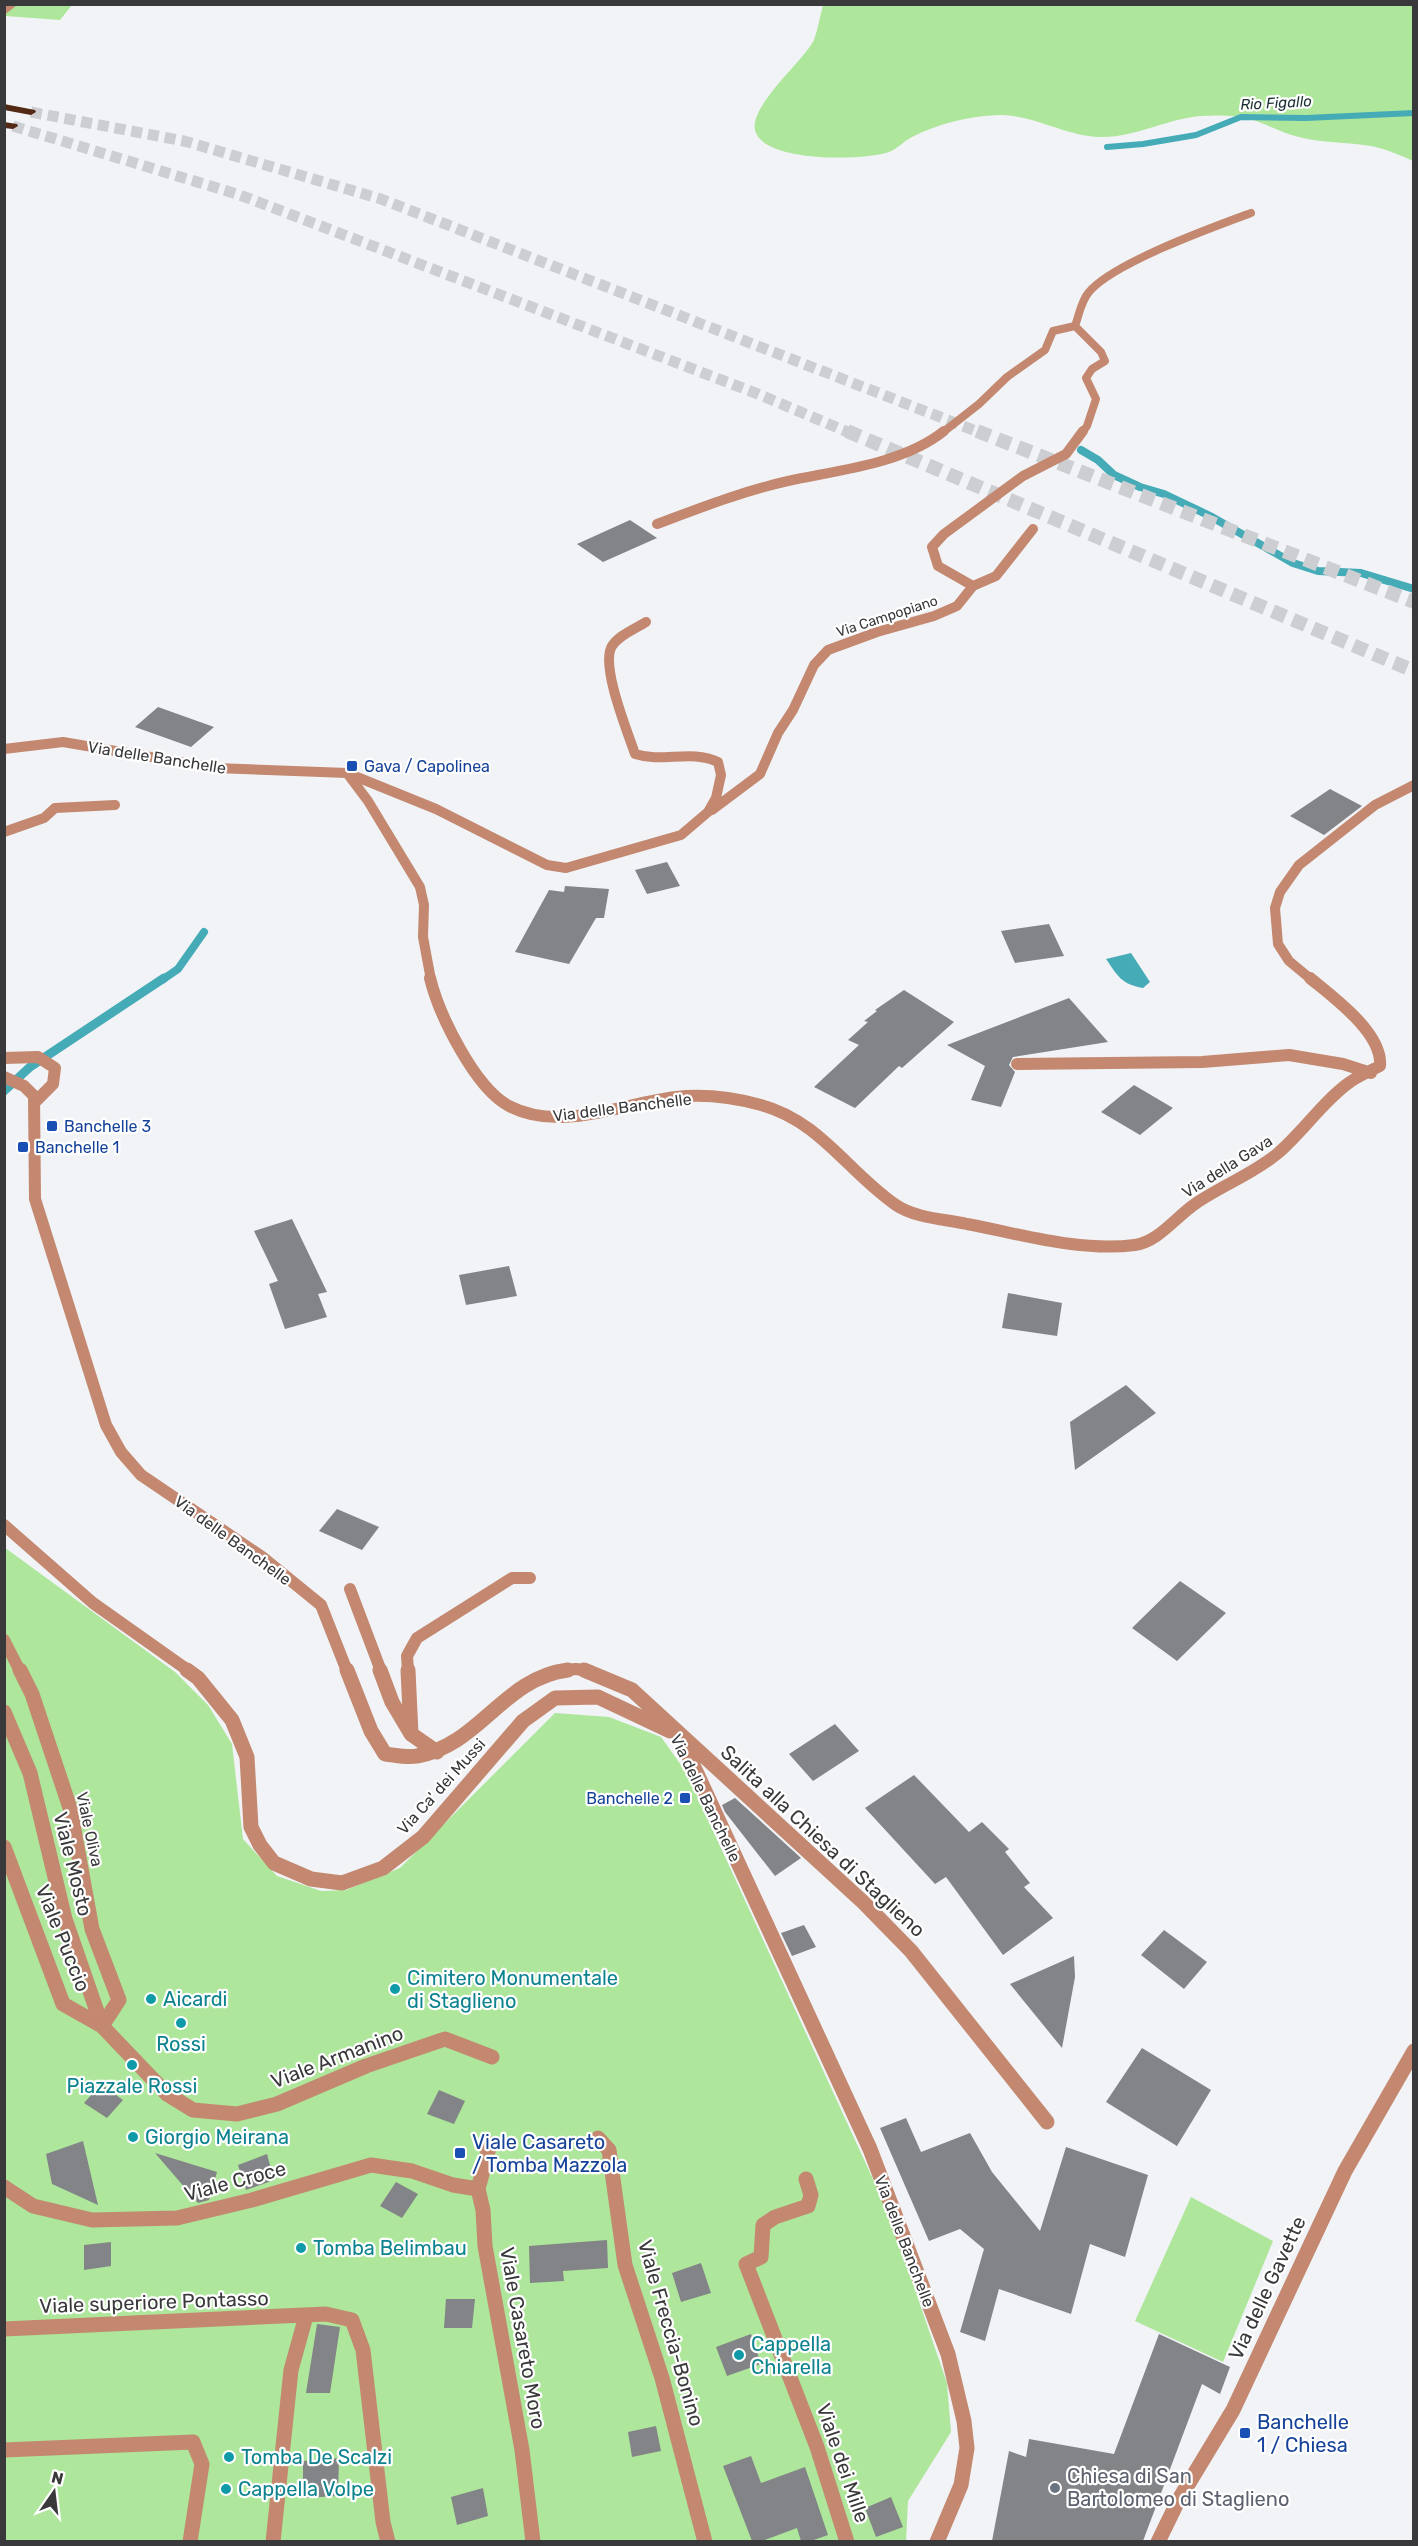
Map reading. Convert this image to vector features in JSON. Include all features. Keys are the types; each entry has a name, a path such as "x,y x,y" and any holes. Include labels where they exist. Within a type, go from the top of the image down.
{"highway":[{"path":"4,107 31,112"}],"street":[{"path":"4,10 12,4"},
{"path":"1075,326 1089,291 1113,272 1226,221 1251,213"},
{"path":"657,524 720,500 788,481 825,476 901,454 932,441 979,404 1007,377 1045,350 1053,331 1075,326"},
{"path":"973,586 938,566 932,547 944,534 1023,476 1066,454 1087,426 1096,399 1086,378 1092,369 1106,361 1101,352 1075,326"},
{"name":"Via Campopiano","path":"610,854 681,835 760,774 778,733 793,710 810,672 828,650 877,632 934,616 957,606 973,586 996,576 1033,529"},
{"name":"Via Campopiano","path":"646,622 613,644 609,652 611,672 635,754 652,759 702,755 718,762 721,775 719,786 708,812"},
{"name":"Via delle Banchelle","path":"4,749 63,742 215,768 347,773 436,809 547,865 566,868 597,861 610,854"},
{"name":"Via delle Banchelle","path":"347,773 368,801 418,882 425,902 422,928 427,970 438,1011 451,1035 487,1088 500,1100 518,1111 537,1116 566,1117 678,1097 755,1102 806,1123 820,1133 893,1203 908,1212 1065,1243 1122,1247 1148,1242"},
{"path":"1017,1064 1202,1062 1288,1055 1343,1064 1371,1072 1376,1070 1381,1056 1370,1035 1348,1010 1289,961 1278,944 1275,908 1280,892 1299,865 1375,805 1413,785"},
{"path":"4,832 44,818 55,808 115,804"},
{"path":"4,1058 28,1055 39,1057 55,1068 56,1078 53,1086 35,1102 30,1090 17,1081 4,1077"},
{"name":"Via della Gava","path":"1148,1242 1194,1204 1276,1155 1349,1083 1371,1072"},
{"name":"Via delle Banchelle","path":"35,1102 35,1199 106,1425 121,1452 141,1475 262,1557 321,1605 371,1731 385,1754 405,1759 437,1752 457,1742 531,1680 556,1670 575,1669 593,1672 632,1690 679,1735 870,2149 948,2354 968,2448 961,2485 948,2510 937,2541"},
{"name":"Via Ca' dei Mussi","path":"4,1525 93,1603 198,1678 232,1720 247,1757 251,1827 260,1845 274,1863 311,1880 342,1883 383,1868 423,1837 523,1721 555,1698 598,1697 679,1735"},
{"path":"411,1734 407,1656 417,1638 512,1578 530,1578"},
{"path":"350,1589 392,1702 411,1734 437,1752"},
{"name":"Viale Oliva","path":"4,1640 32,1694 70,1808 92,1929 119,2000 102,2026"},
{"name":"Viale Mosto","path":"4,1712 30,1773 65,1919 102,2026"},
{"name":"Salita alla Chiesa di Staglieno","path":"679,1735 863,1902 911,1952 982,2037 1047,2122"},
{"name":"Viale Puccio","path":"4,1847 63,2004 102,2026"},
{"name":"Viale Armanino","path":"102,2026 167,2094 193,2110 237,2114 277,2104 366,2066 446,2039 492,2056"},
{"name":"Via delle Gavette","path":"1158,2541 1178,2501 1233,2410 1345,2171 1413,2051"},
{"name":"Viale Freccia-Bonino","path":"598,2138 609,2150 626,2265 665,2388 705,2541"},
{"name":"Viale Casareto Moro","path":"490,2144 478,2188 483,2210 485,2246 522,2450 532,2541"},
{"name":"Viale Croce","path":"4,2187 33,2206 92,2220 177,2218 252,2200 371,2165 412,2171 453,2185 478,2188"},
{"name":"Viale dei Mille","path":"806,2179 811,2195 808,2206 775,2217 764,2225 760,2257 746,2264 817,2447 847,2541"},
{"name":"Viale superiore Pontasso","path":"4,2329 339,2314 352,2320 363,2349 383,2522 388,2541"},
{"path":"273,2541 291,2370 306,2316"},
{"path":"4,2450 193,2442 202,2464 190,2541"}],"green space":[{"path":"4,5 72,5 60,20 5,16"},
{"path":"823,5 1413,5 1413,161 1377,147 1308,139 1236,116 1189,118 1126,134 1100,137 1075,133 1025,118 987,116 932,128 912,137 892,151 876,155 839,158 796,154 764,143 756,133 755,123 767,99 814,40"},
{"name":"Cimitero Monumentale di Staglieno","path":"4,1547 175,1672 208,1705 232,1744 243,1839 277,1876 321,1891 346,1890 400,1868 555,1713 609,1717 661,1737 686,1772 889,2214 947,2383 951,2432 908,2501 906,2541 5,2541"},
{"path":"1191,2197 1273,2241 1223,2362 1135,2321"}],"water":[{"path":"1131,953 1150,982 1143,988 1125,982 1106,959"}],"building":[{"path":"630,520 657,538 603,562 577,544"},
{"path":"158,707 214,727 191,747 135,727"},
{"path":"1330,789 1362,806 1324,835 1290,816"},
{"path":"667,862 680,886 647,894 635,870"},
{"path":"565,886 609,889 604,918 596,918 569,964 515,952 549,890 564,892"},
{"path":"1049,924 1064,956 1015,963 1001,931"},
{"path":"904,990 954,1022 902,1068 899,1066 855,1108 814,1087 859,1045 848,1040 868,1022 864,1021 877,1011 875,1010"},
{"path":"1069,998 1108,1042 1013,1057 1009,1065 1015,1072 1001,1107 971,1100 985,1066 947,1045"},
{"path":"1134,1085 1173,1108 1140,1135 1101,1112"},
{"path":"292,1219 327,1292 318,1294 327,1317 285,1329 269,1284 278,1281 254,1231"},
{"path":"509,1266 517,1296 466,1305 459,1275"},
{"path":"1008,1293 1062,1303 1057,1336 1002,1328"},
{"path":"1126,1385 1156,1413 1075,1470 1070,1422"},
{"path":"337,1509 379,1527 362,1550 319,1531"},
{"path":"1180,1581 1226,1613 1177,1661 1132,1628"},
{"path":"835,1724 859,1751 813,1781 789,1754"},
{"path":"914,1775 969,1832 982,1822 1009,1849 1005,1852 1030,1883 1024,1887 1053,1918 1003,1955 946,1877 935,1884 865,1808"},
{"path":"735,1798 801,1858 775,1876 725,1812 722,1805"},
{"path":"804,1925 816,1947 792,1956 781,1933"},
{"path":"1164,1930 1207,1962 1184,1989 1141,1955"},
{"path":"1074,1956 1075,1977 1062,2048 1010,1984"},
{"path":"1142,2048 1211,2090 1177,2146 1106,2102"},
{"path":"101,2084 123,2100 107,2118 84,2103"},
{"path":"439,2090 465,2101 454,2124 427,2114"},
{"path":"906,2118 921,2152 970,2133 992,2172 1040,2231 1066,2147 1148,2175 1125,2257 1090,2244 1071,2314 999,2289 985,2341 960,2332 984,2249 960,2229 929,2241 880,2128"},
{"path":"83,2141 98,2205 52,2184 46,2154"},
{"path":"155,2153 217,2172 209,2200 198,2203"},
{"path":"267,2154 274,2180 246,2190 238,2165"},
{"path":"396,2182 418,2194 402,2218 380,2206"},
{"path":"607,2240 608,2268 563,2271 564,2281 530,2283 529,2246"},
{"path":"111,2242 111,2266 84,2270 84,2245"},
{"path":"701,2263 711,2293 681,2302 672,2273"},
{"path":"446,2299 475,2299 472,2328 444,2328"},
{"path":"317,2324 340,2327 330,2393 306,2393"},
{"name":"Cappella Chiarella","path":"751,2334 761,2364 727,2376 716,2347"},
{"path":"1159,2334 1230,2367 1220,2394 1202,2384 1143,2541 992,2541 1009,2451 1026,2457 1029,2439 1114,2454"},
{"path":"656,2426 661,2451 632,2457 628,2432"},
{"path":"751,2456 761,2483 805,2467 828,2535 811,2541 801,2541 797,2528 762,2541 752,2541 723,2466"},
{"path":"339,2458 338,2496 303,2498 303,2461"},
{"path":"483,2488 488,2516 457,2525 451,2497"},
{"path":"891,2497 903,2527 876,2537 865,2508"}],"waterway":[{"name":"Rio Figallo","path":"1107,147 1143,144 1196,135 1241,117 1306,118 1414,113"},
{"path":"1081,450 1098,460 1114,475 1140,487 1164,494 1210,516 1293,563 1318,571 1361,573 1414,589"},
{"path":"162,980 178,969 204,932"},
{"path":"4,1091 30,1067 164,978"}],"tunnel":[{"path":"31,112 184,141 381,199 981,433"},
{"path":"13,126 240,195 758,394 850,433"},
{"path":"847,431 1414,671"},
{"path":"977,431 1414,602"}],"place":[{"name":"Gava / Capolinea","path":"352,766"},
{"name":"Banchelle 3","path":"52,1126"},
{"name":"Banchelle 1","path":"23,1147"},
{"name":"Banchelle 2","path":"685,1798"},
{"name":"Cimitero Monumentale di Staglieno","path":"395,1989"},
{"name":"Aicardi","path":"151,1999"},
{"name":"Rossi","path":"181,2023"},
{"name":"Piazzale Rossi","path":"132,2065"},
{"name":"Giorgio Meirana","path":"133,2137"},
{"name":"Viale Casareto / Tomba Mazzola","path":"460,2153"},
{"name":"Tomba Belimbau","path":"301,2248"},
{"name":"Cappella Chiarella","path":"739,2355"},
{"name":"Banchelle 1 / Chiesa","path":"1245,2433"},
{"name":"Tomba De Scalzi","path":"229,2457"},
{"name":"Chiesa di San Bartolomeo di Staglieno","path":"1055,2488"},
{"name":"Cappella Volpe","path":"226,2489"}]}
